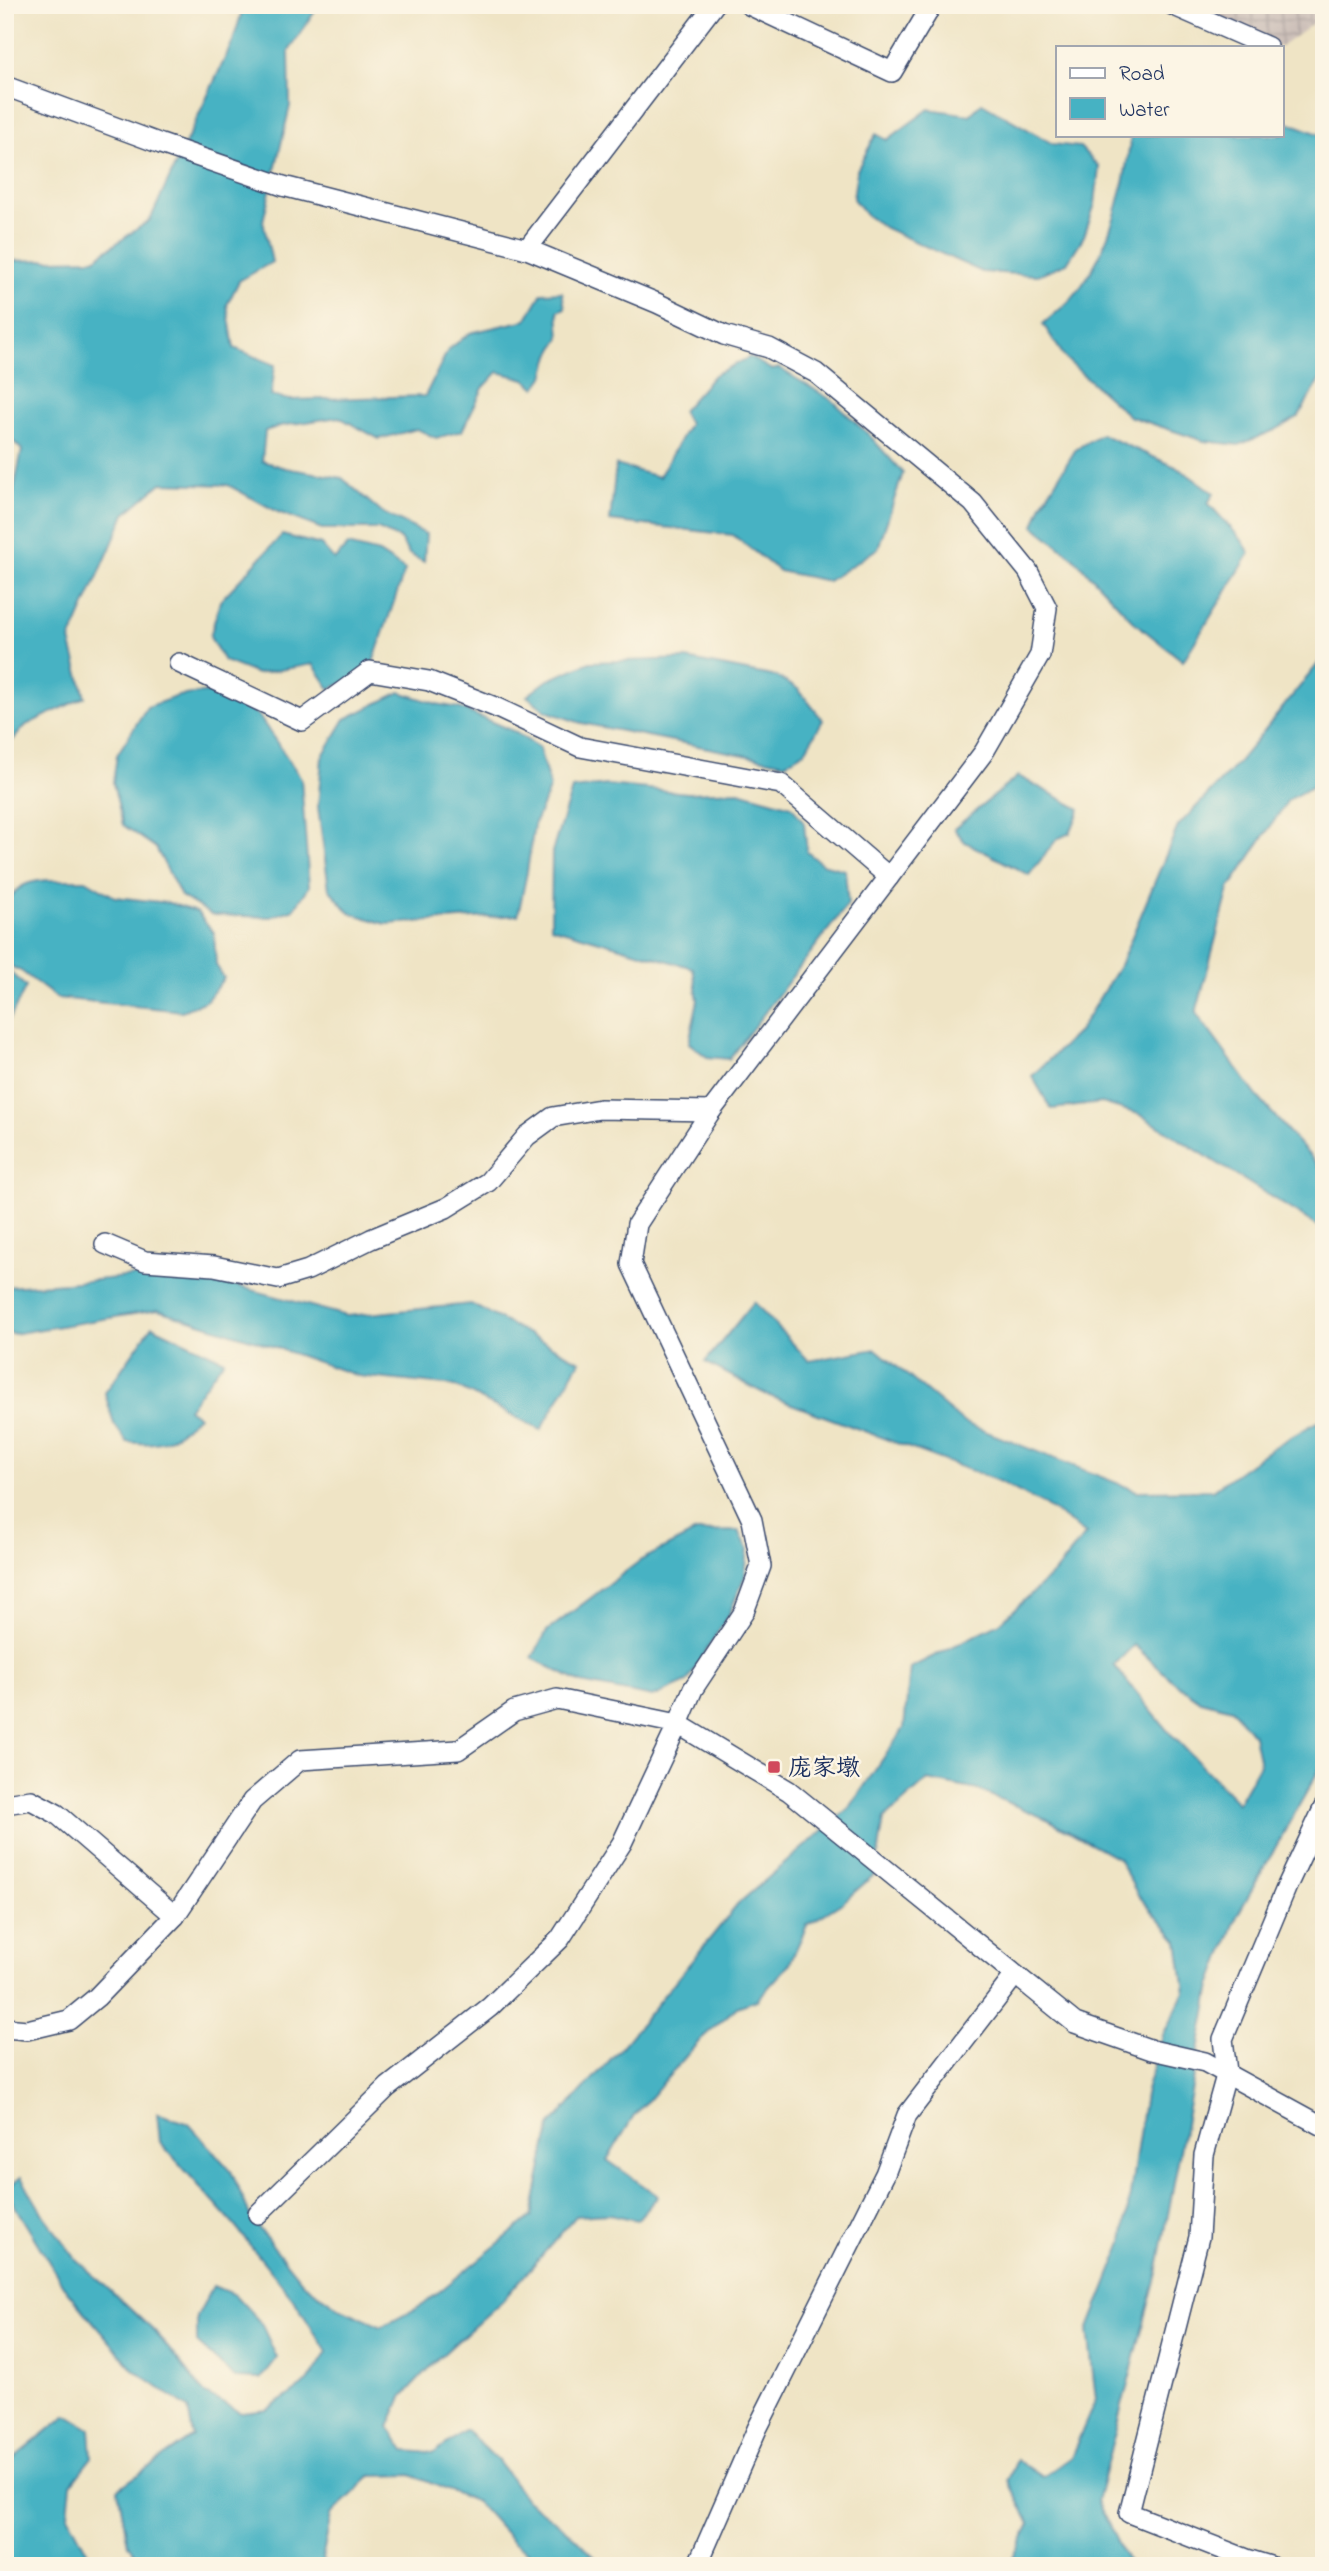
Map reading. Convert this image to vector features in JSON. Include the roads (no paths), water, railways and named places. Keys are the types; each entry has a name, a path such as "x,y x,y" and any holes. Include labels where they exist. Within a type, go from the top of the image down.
{"street":[{"path":"527,249 714,5"},
{"path":"749,5 892,72 932,5"},
{"path":"1172,5 1266,46"},
{"path":"5,86 161,145 283,187 527,249 657,303 724,335 769,348 816,373 973,503 1028,571 1047,608 1040,655 984,752 711,1111 637,1224 631,1264 751,1520 761,1566 744,1612 693,1689 622,1843 559,1938 490,2007 388,2087 258,2214"},
{"path":"179,663 302,721 370,671 429,681 495,707 580,747 781,784 889,877"},
{"path":"105,1244 145,1261 214,1266 278,1279 308,1270 370,1239 446,1208 488,1182 527,1136 553,1117 600,1109 711,1111"},
{"path":"5,2028 27,2030 69,2020 97,1997 175,1916 252,1801 300,1760 458,1750 514,1711 557,1699 678,1724 789,1791 1074,2023 1152,2050 1205,2062 1324,2127"},
{"path":"5,1804 31,1800 57,1814 175,1916"},
{"path":"1270,2566 1129,2513 1199,2237 1204,2155 1227,2072 1223,2039 1287,1886 1324,1807"},
{"path":"697,2566 757,2429 885,2174 907,2115 1015,1975"}],"water":[{"path":"244,5 319,5 289,51 290,106 263,221 272,262 239,281 227,305 234,348 275,365 271,396 290,400 425,396 448,350 470,333 526,320 542,293 562,292 565,308 558,311 560,338 550,355 544,377 536,388 525,379 498,372 483,388 462,431 436,438 417,429 379,439 339,417 280,426 265,431 262,461 342,478 381,512 426,534 424,562 409,554 400,539 378,529 322,529 278,512 228,485 161,483 125,514 70,640 85,697 26,725 5,749 5,533 22,450 5,433 5,261 94,259 150,220 233,41"},
{"path":"982,103 1053,144 1080,147 1099,167 1095,204 1084,236 1067,263 1038,275 982,272 885,228 866,215 853,199 857,170 876,134 887,140 929,109 970,115"},
{"path":"1284,121 1324,136 1324,374 1298,417 1239,445 1204,441 1129,416 1066,359 1043,324 1072,298 1096,262 1113,221 1131,136 1284,136"},
{"path":"750,357 772,370 779,368 833,401 869,435 903,473 878,548 828,581 779,571 733,535 610,521 616,465 659,477 689,424 682,411 714,375"},
{"path":"1101,434 1178,468 1214,493 1208,503 1241,539 1250,553 1183,661 1134,622 1074,558 1034,526 1042,504 1076,449"},
{"path":"282,535 321,545 334,560 348,545 379,553 405,570 370,671 330,689 313,664 257,674 224,661 210,637 220,601"},
{"path":"1324,652 1324,780 1288,800 1229,889 1196,1013 1257,1096 1324,1172 1324,1230 1139,1114 1102,1103 1051,1109 1032,1076 1079,1031 1121,963 1178,826 1238,763 1318,664"},
{"path":"686,659 777,677 798,689 823,720 805,751 785,763 581,723 546,711 527,696 548,680 590,662"},
{"path":"216,691 258,715 301,778 309,887 294,909 271,917 212,915 181,896 156,848 123,825 113,783 117,755 147,707 178,696"},
{"path":"400,692 459,708 513,731 539,748 550,787 534,825 518,915 386,924 350,913 329,889 318,807 322,757 345,719"},
{"path":"1018,776 1080,809 1070,833 1057,839 1029,875 965,842 954,829"},
{"path":"607,785 688,793 739,791 792,806 804,823 807,852 822,864 845,870 848,904 729,1059 707,1057 689,1043 698,1000 693,968 551,927 552,852 572,789"},
{"path":"43,880 86,880 115,897 169,903 197,912 214,933 216,965 224,978 206,1001 182,1011 57,998 12,967 6,952 5,931 7,908 12,895 20,887"},
{"path":"5,967 26,987 9,1020 5,1019"},
{"path":"183,1271 347,1316 471,1304 580,1361 541,1430 455,1386 358,1376 158,1310 12,1334 5,1331 5,1287"},
{"path":"754,1302 809,1361 876,1349 964,1423 1137,1491 1213,1490 1272,1448 1324,1418 1324,1761 1237,1916 1211,1986 1157,2273 1097,2501 1129,2566 1009,2566 1030,2524 1008,2480 1017,2460 1043,2477 1071,2457 1096,2399 1088,2331 1123,2242 1145,2094 1163,2035 1185,1992 1178,1941 1138,1895 1118,1858 1049,1820 978,1790 928,1780 884,1819 875,1874 842,1903 807,1925 789,1965 757,2000 737,2007 701,2039 634,2116 607,2160 658,2196 637,2220 609,2214 576,2216 503,2300 439,2358 402,2397 389,2427 405,2451 434,2453 466,2430 498,2461 526,2500 567,2530 604,2566 548,2566 513,2542 477,2502 411,2475 371,2476 331,2515 322,2559 327,2566 143,2566 128,2544 118,2489 193,2436 188,2408 134,2370 66,2290 5,2190 21,2177 44,2216 76,2259 156,2333 205,2394 241,2413 267,2410 308,2382 327,2352 292,2297 233,2224 160,2142 157,2113 189,2124 231,2171 252,2220 303,2283 339,2308 382,2327 423,2305 532,2216 550,2126 620,2049 739,1903 850,1807 904,1728 910,1668 1000,1623 1056,1571 1086,1534 1043,1504 996,1480 767,1395 705,1362","holes":["1134,1645 1174,1682 1201,1701 1232,1709 1254,1736 1260,1764 1238,1803 1166,1729 1114,1665"]},
{"path":"152,1326 224,1360 188,1409 198,1416 173,1437 159,1443 127,1442 114,1424 105,1393"},
{"path":"739,1531 748,1549 745,1576 730,1612 687,1682 653,1697 581,1683 532,1658 547,1631 641,1560 696,1532"},
{"path":"213,2286 235,2295 261,2323 277,2358 261,2379 235,2378 197,2343 197,2316"},
{"path":"67,2415 90,2429 92,2457 71,2484 68,2515 95,2566 5,2566 5,2468"}],"place":[{"name":"庞家墩","path":"774,1767"}]}
